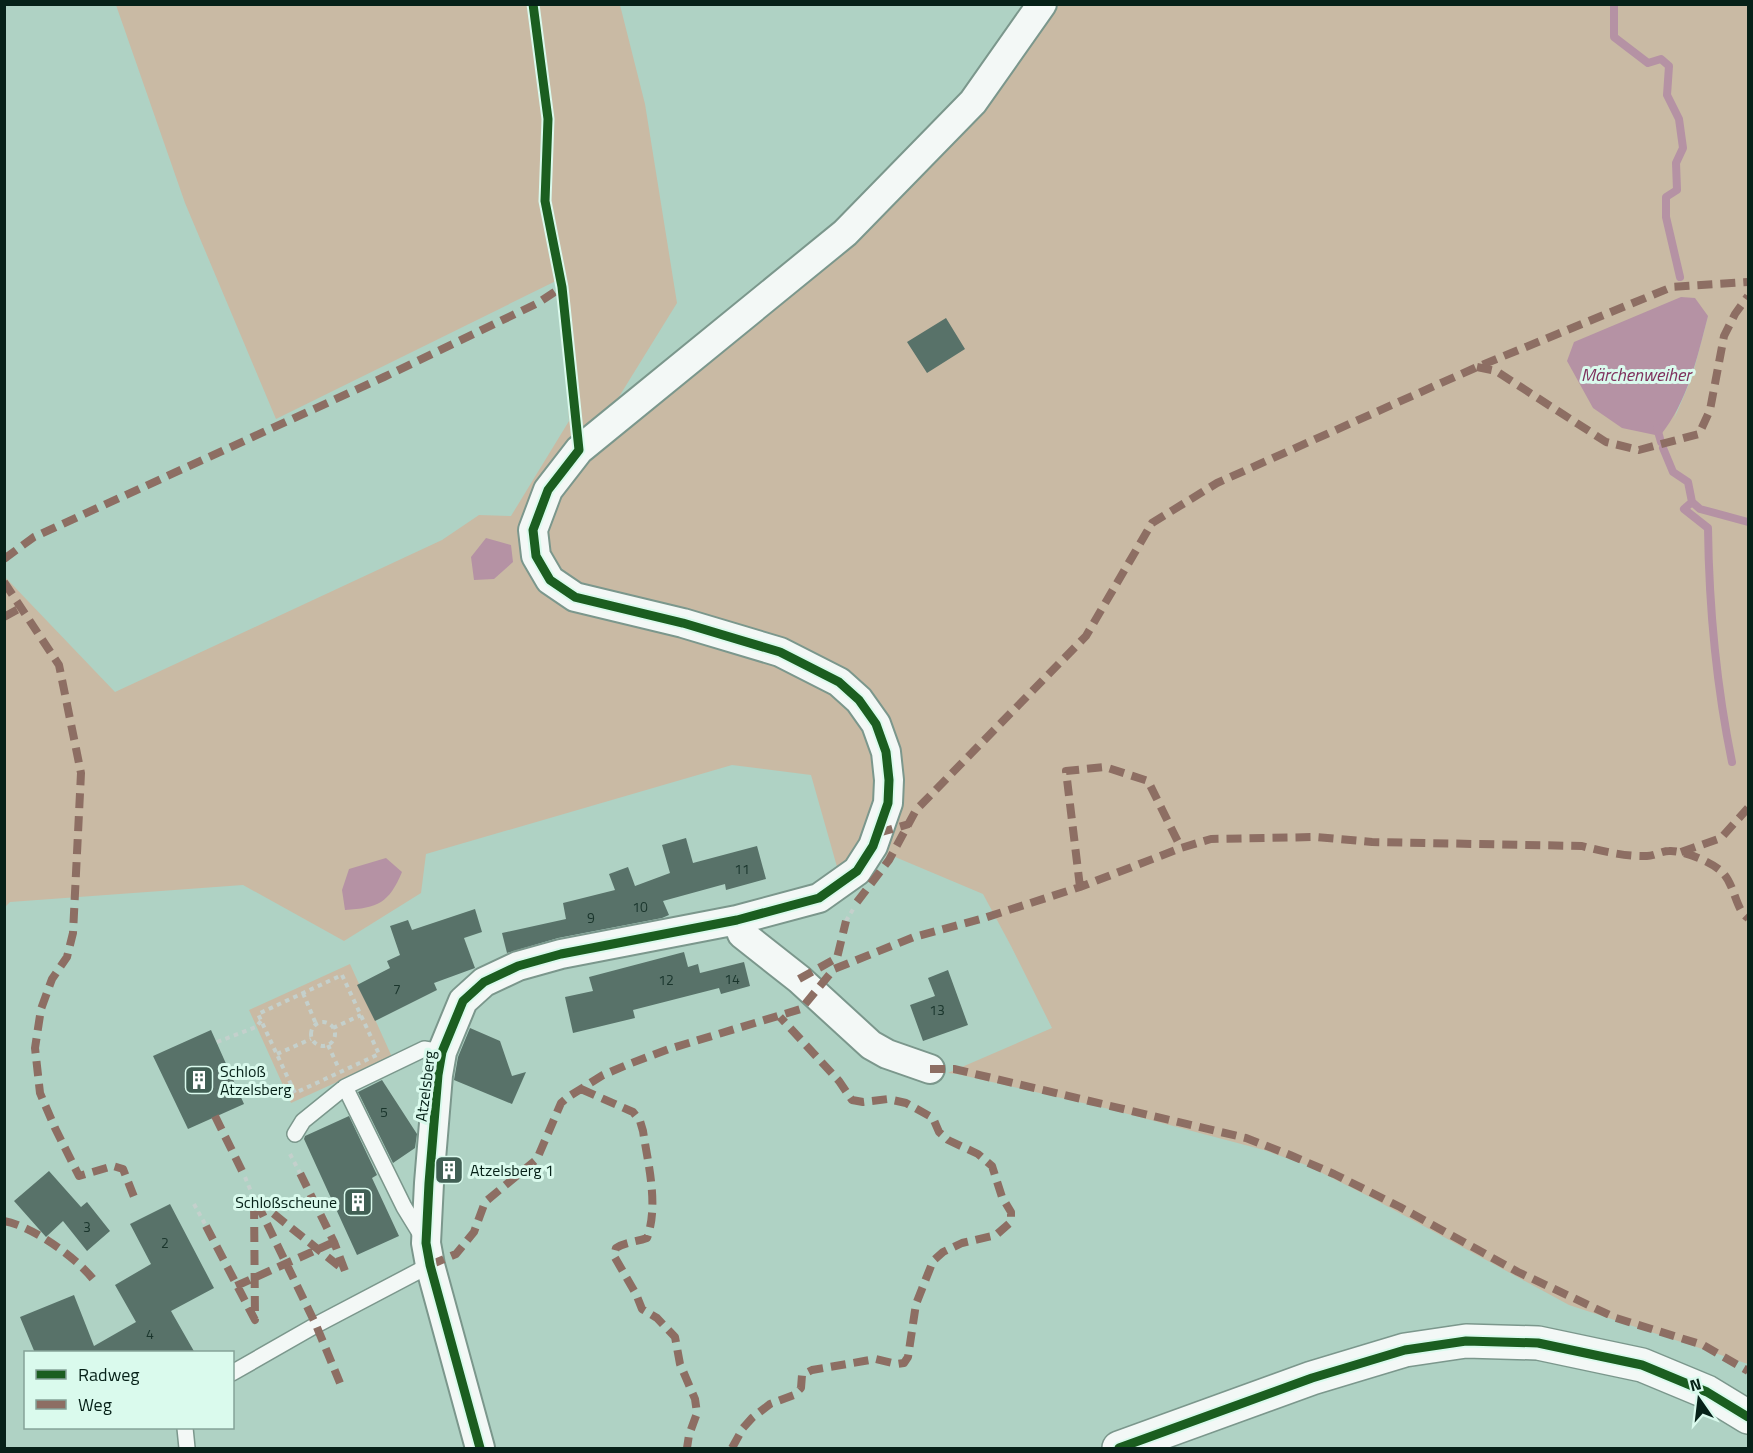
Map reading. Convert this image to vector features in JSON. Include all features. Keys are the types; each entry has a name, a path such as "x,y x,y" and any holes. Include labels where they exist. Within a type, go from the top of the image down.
{"street":[{"name":"Atzelsberg","path":"480,1449 428,1254 429,1183 442,1052 463,1001 484,982 518,966 561,954 737,920 819,898 857,871 873,846 883,823 890,780 886,752 876,724 859,700 838,682 780,652 683,623 575,597 550,580 536,556 533,530 548,489 579,450 845,233 973,102 1041,4"},
{"path":"737,920 742,934 799,979 871,1046 930,1069"},
{"path":"1119,1449 1312,1378 1405,1350 1466,1341 1538,1343 1642,1365 1707,1392 1749,1416"}],"lane":[{"path":"295,1134 303,1121 343,1079 424,1049 442,1052"},
{"path":"234,1372 316,1325 428,1254 343,1079"},
{"path":"185,1429 187,1449"}],"path":[{"path":"846,921 857,902"},
{"path":"342,975 379,1054 343,1079 295,1093 258,1014 303,993 342,975"},
{"path":"303,993 316,1024"},
{"path":"333,1028 361,1015"},
{"path":"217,1042 256,1027 261,1020"},
{"path":"324,1022 333,1028 335,1037 328,1045 316,1045 311,1038 311,1031 316,1024 324,1022"},
{"path":"277,1054 311,1038"},
{"path":"328,1045 343,1079"},
{"path":"290,1154 300,1173"},
{"path":"244,1177 252,1194"},
{"path":"194,1203 206,1226"}],"shaded area":[{"path":"116,5 620,5 645,104 677,303 617,400 845,233 1039,5 1748,5 1748,1364 1569,1305 1372,1198 1306,1165 1264,1150 1109,1109 948,1073 1052,1028 983,894 888,854 845,895 811,775 732,765 426,854 421,893 344,941 243,885 10,902 5,907 5,577 115,692 442,540 479,515 511,516 569,421 562,278 276,419 185,203","holes":["1708,316 1692,377 1674,419"]},
{"path":"350,964 392,1057 291,1103 249,1010"}],"water":[{"name":"Märchenweiher","path":"1681,297 1695,298 1708,316 1685,394 1670,423 1660,436 1622,428 1593,408 1567,361 1574,342"},
{"path":"486,538 511,545 513,562 494,579 474,580 471,557"},
{"path":"386,858 402,872 392,891 381,902 374,905 345,910 342,890 349,869"}],"building":[{"path":"946,318 965,349 927,373 907,342"},
{"path":"686,838 693,863 757,846 766,879 726,890 725,884 663,901 669,915 662,918 558,938 507,953 502,933 566,919 563,903 615,890 609,874 628,867 635,886 670,873 662,845"},
{"path":"475,909 482,932 464,938 475,968 434,983 437,990 375,1021 357,985 390,968 387,961 400,955 390,926 408,920 412,930"},
{"path":"684,952 688,967 698,964 700,973 744,962 750,986 721,994 719,988 633,1010 635,1018 573,1033 565,997 593,991 589,977"},
{"path":"948,970 968,1025 923,1041 910,1005 935,996 928,978"},
{"path":"470,1028 500,1041 512,1076 526,1072 512,1104 454,1080 458,1057"},
{"name":"Schloß Atzelsberg","path":"211,1030 244,1104 188,1129 153,1056"},
{"path":"382,1080 417,1134 415,1148 393,1163 358,1092"},
{"name":"Schloßscheune","path":"349,1116 377,1175 372,1178 399,1236 357,1255 304,1139 305,1136"},
{"path":"49,1171 81,1207 87,1202 110,1231 87,1251 63,1221 46,1237 14,1201"},
{"path":"170,1204 214,1288 171,1311 194,1351 34,1351 20,1317 74,1295 94,1346 136,1322 115,1285 151,1264 130,1224"}],"waterway":[{"path":"1614,4 1614,37 1648,63 1661,59 1669,66 1667,95 1679,119 1683,148 1676,163 1677,190 1666,197 1666,217 1680,277"},
{"path":"1657,428 1661,442"},
{"path":"1663,448 1673,472 1688,482 1692,502 1700,509 1748,522"},
{"path":"1692,502 1684,509 1708,528 1714,645 1732,762"}],"marked path":[{"path":"857,902 889,860 916,810 1086,636 1152,523 1217,483 1477,367 1672,287 1748,282"},
{"path":"4,559 34,537 384,377 538,303 562,287"},
{"path":"1477,367 1496,371 1606,442 1639,450 1699,434 1710,410 1724,336 1735,314 1748,296"},
{"path":"4,582 59,665 81,773 73,933 67,957 52,979 41,1009 35,1048 40,1093 79,1176 113,1166 123,1169 136,1202"},
{"path":"4,617 22,607"},
{"path":"1080,887 1066,771 1105,767 1148,781 1181,848"},
{"path":"1681,852 1721,838 1748,808"},
{"path":"878,833 909,824"},
{"path":"430,1265 456,1254 474,1232 485,1202 537,1159 561,1103 603,1075 669,1049 801,1009 834,969 914,937 981,919 1080,887 1181,848 1211,839 1316,837 1372,842 1582,846 1639,856 1650,856 1666,851 1682,852 1711,864 1721,871 1726,876 1740,909 1748,918"},
{"path":"799,979 837,958 846,921"},
{"path":"732,1448 743,1428 752,1418 770,1404 794,1395 801,1388 802,1375 812,1370 876,1359 897,1364 904,1363 908,1357 916,1304 933,1261 943,1252 962,1243 996,1235 1011,1222 1011,1212 1002,1197 992,1166 978,1154 948,1140 939,1132 933,1118 906,1103 888,1099 863,1102 852,1100 839,1081 780,1017"},
{"path":"930,1069 954,1069 1246,1138 1334,1174 1400,1207 1518,1272 1616,1318 1703,1345 1748,1371"},
{"path":"581,1089 633,1112 640,1121 643,1131 652,1198 647,1238 619,1246 614,1256 642,1309 657,1318 675,1337 680,1364 695,1399 697,1413 687,1448"},
{"path":"215,1116 245,1177"},
{"path":"206,1226 255,1320 254,1198 345,1271 334,1242 300,1173"},
{"path":"257,1203 316,1325 340,1383"},
{"path":"4,1221 16,1224 55,1245 79,1264 96,1283"},
{"path":"236,1286 334,1242"}],"cycle path":[{"path":"480,1448 426,1243 438,1075 442,1052 463,1001 484,982 518,966 561,954 737,920 819,898 857,871 873,846 888,803 889,780 886,752 876,724 859,700 839,682 780,652 683,623 575,597 550,580 536,556 533,530 548,490 579,450 562,287 545,201 548,119 533,4"},
{"path":"1119,1448 1312,1378 1405,1350 1466,1341 1538,1343 1642,1365 1707,1392 1748,1417"}],"place":[{"name":"Schloß Atzelsberg","path":"199,1080"},
{"name":"Atzelsberg 1","path":"449,1170"},
{"name":"Schloßscheune","path":"358,1202"}]}
